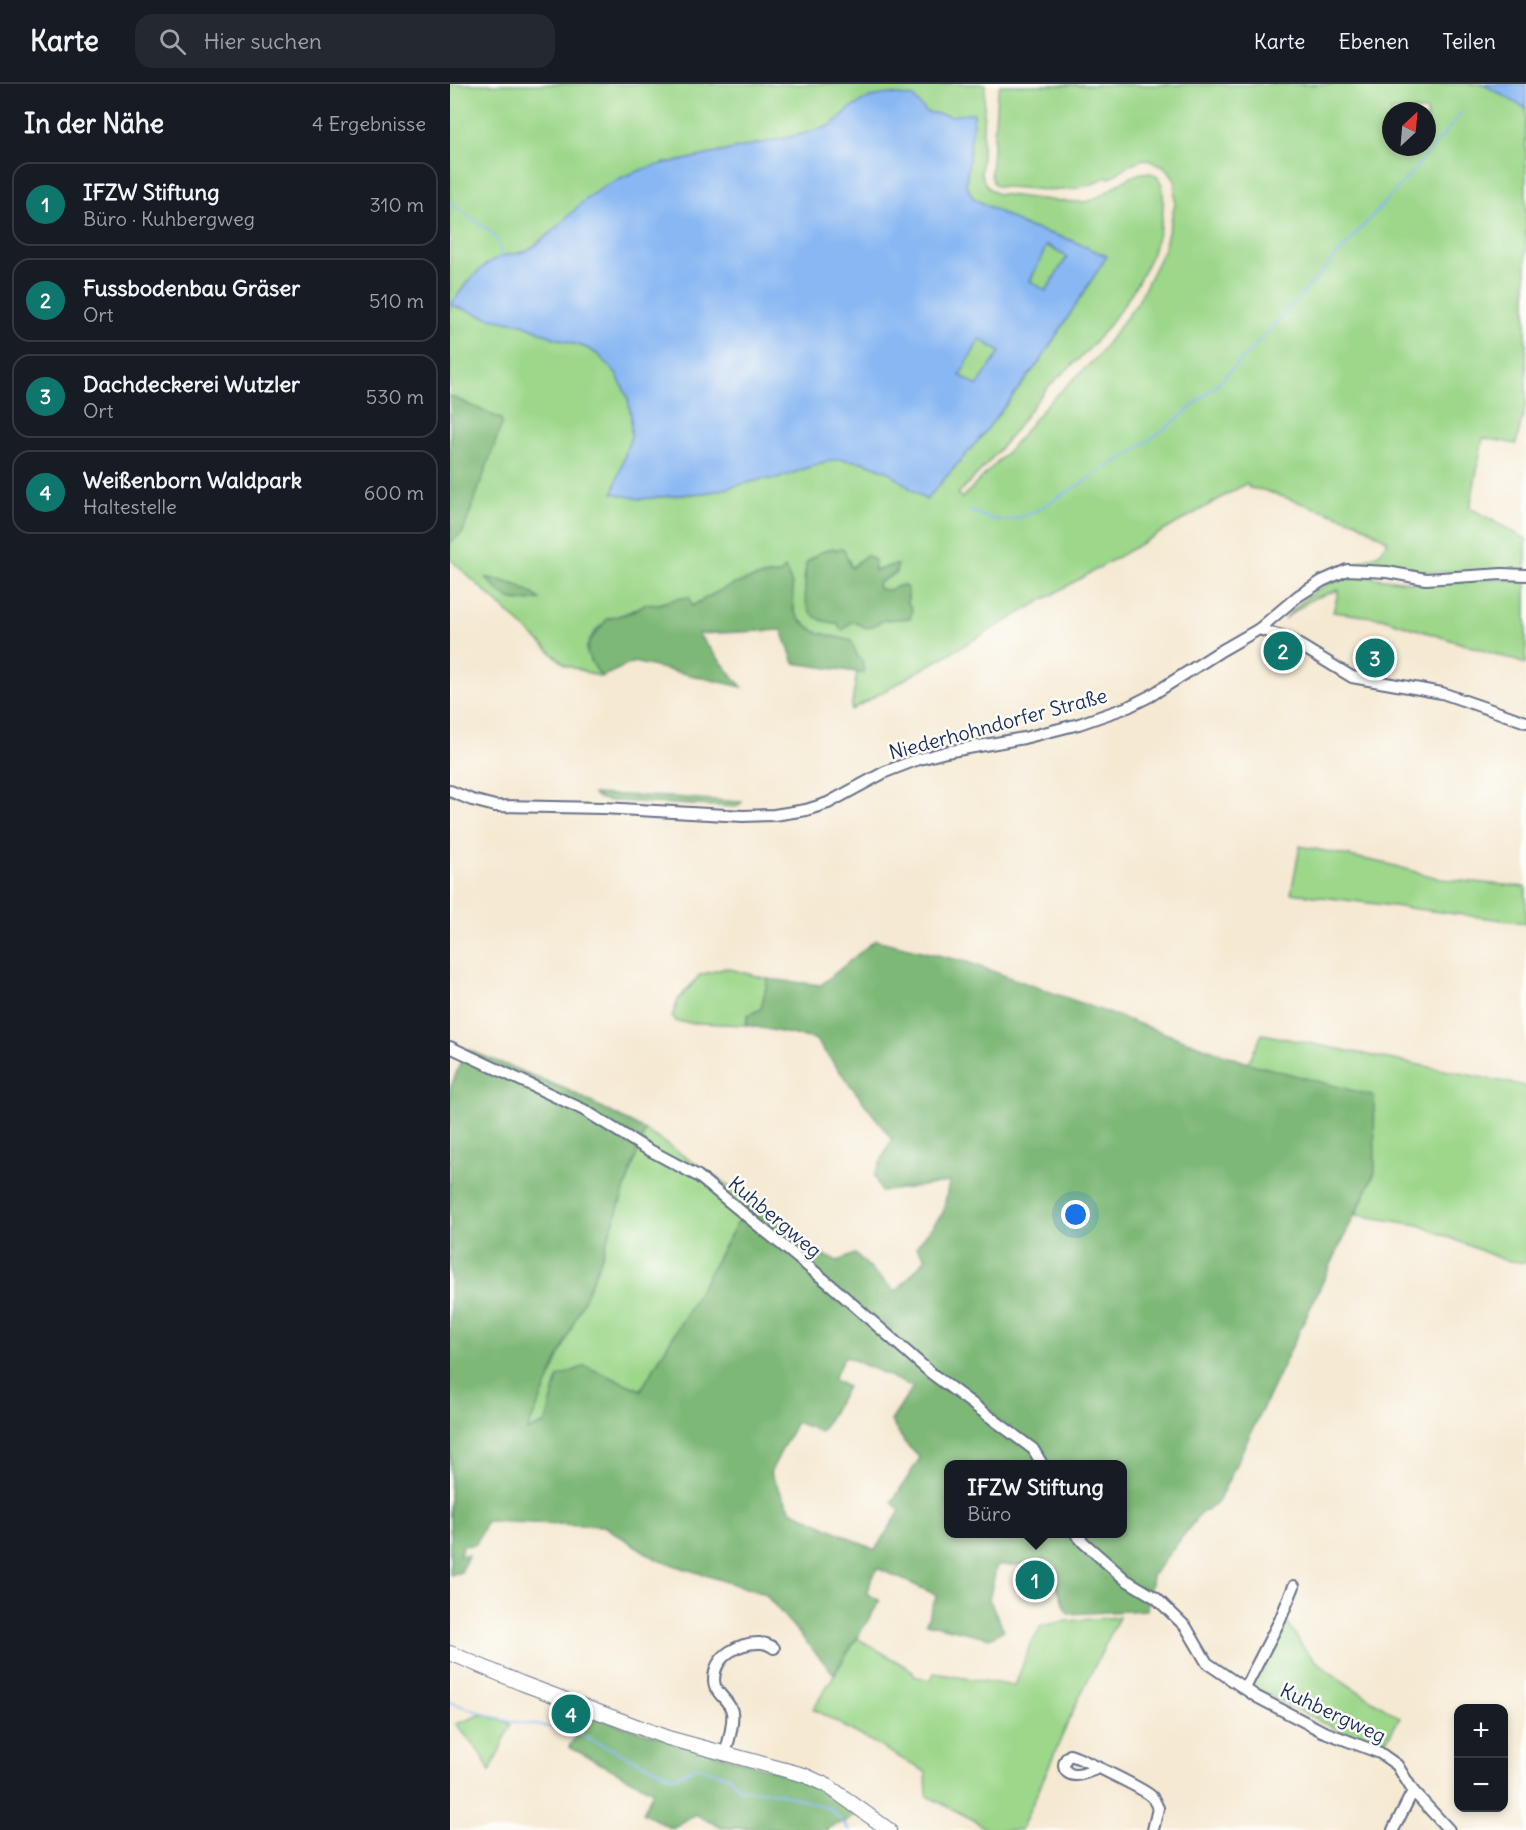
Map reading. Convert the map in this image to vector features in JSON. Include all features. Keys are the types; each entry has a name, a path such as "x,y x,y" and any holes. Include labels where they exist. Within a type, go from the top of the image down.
{"main road":[{"path":"450,1653 524,1684 669,1738 804,1775 828,1786 889,1830"}],"street":[{"name":"Niederhohndorfer Straße","path":"450,790 472,801 495,806 603,808 743,816 774,815 806,810 828,803 885,772 916,760 1079,724 1128,707 1150,696 1259,629 1298,596 1322,581 1347,570 1387,572 1426,579 1491,574 1526,575"},
{"path":"1259,629 1288,638 1352,677 1442,693 1526,722"},
{"name":"Kuhbergweg","path":"450,1047 584,1110 642,1146 698,1176 832,1286 931,1373 1034,1449 1040,1460"},
{"name":"Kuhbergweg","path":"1080,1538 1126,1580 1156,1598 1186,1627 1207,1663 1257,1697 1322,1731 1380,1753 1397,1765 1413,1791 1449,1830"},
{"path":"1245,1688 1280,1620 1294,1586"},
{"path":"725,1755 732,1712 717,1691 714,1680 716,1670 727,1652 735,1648 762,1643 774,1648"},
{"path":"1099,1768 1151,1795 1158,1808 1153,1830"},
{"path":"1393,1830 1413,1791"}],"green space":[{"path":"450,84 985,84 981,174 992,191 998,194 1045,200 1081,202 1096,198 1138,174 1146,172 1157,177 1163,192 1161,226 1147,265 1136,285 1099,337 1048,388 1012,434 958,494 962,498 1010,449 1047,404 1096,358 1138,302 1164,249 1175,204 1175,180 1170,172 1162,165 1144,159 1131,164 1110,178 1106,177 1081,188 1039,190 997,186 991,175 997,96 1000,85 1483,84 1526,108 1526,403 1516,444 1483,438 1470,508 1526,539 1526,570 1431,572 1356,563 1379,554 1388,541 1357,522 1263,490 1249,488 1247,483 851,710 857,672 863,673 851,641 816,632 799,619 794,610 793,600 780,574 757,577 734,584 692,606 680,600 645,604 602,624 590,639 586,650 601,677 565,665 450,559 450,543 463,532 501,419 450,396","holes":["913,97 926,112 951,116 974,114 966,184 973,198 1025,226 1068,239 1106,256 1040,361 981,437 926,500 887,471 863,462 839,459 776,479 763,479 711,492 640,499 613,493 631,436 628,398 617,375 599,355 587,348 555,338 523,324 490,318 451,305 467,282 486,265 502,256 528,251 539,241 663,163 803,134 830,126 851,108","833,548 849,560 851,568 875,560 872,571 897,565 896,573 878,583 879,590 889,590 902,585 912,612 910,618 884,620 863,626 850,622 845,628 840,629 838,623 831,623 804,579 807,562 819,553","487,578 521,587 539,599 520,602"]},
{"path":"1046,245 1067,257 1046,291 1030,282"},
{"path":"980,339 1000,352 977,387 960,375"},
{"path":"450,396 501,419 502,424 463,532 450,543"},
{"path":"834,548 844,549 851,568 866,555 875,560 873,571 897,565 896,573 878,583 879,589 889,590 902,585 907,588 907,602 912,609 910,618 884,620 866,628 851,622 843,630 840,629 838,623 816,617 810,611 805,594 806,563 819,553"},
{"path":"785,568 792,584 794,610 799,619 816,632 851,641 858,657 862,660 864,673 794,663 782,630 698,634 742,687 634,662 601,677 587,654 589,642 607,619 632,612 645,604 656,605 689,597 692,606 734,584 756,577 780,574"},
{"path":"1358,576 1428,584 1494,579 1526,581 1526,664 1381,618 1333,612 1339,590 1314,598 1284,619 1301,602 1325,585"},
{"path":"486,578 514,585 540,599 521,601 509,599"},
{"path":"592,794 742,802 736,807 611,801"},
{"path":"1300,846 1388,864 1441,879 1526,887 1526,923 1291,893"},
{"path":"875,940 967,962 1248,1063 1374,1096 1375,1172 1218,1502 1200,1514 1152,1576 1147,1610 1068,1614 1048,1565 997,1565 989,1599 1004,1630 990,1638 926,1623 937,1595 877,1568 866,1593 880,1601 834,1674 765,1594 658,1560 604,1526 486,1521 476,1544 463,1546 459,1555 468,1555 461,1572 450,1575 450,1089 466,1049 568,1090 645,1130 599,1264 527,1431 546,1423 558,1377 585,1366 641,1390 750,1200 818,1253 838,1261 855,1254 896,1292 926,1258 916,1247 943,1213 949,1182 881,1192 874,1175 892,1139 815,1039 746,1025 748,1015 761,1009 768,979 821,985","holes":["845,1356 913,1387 891,1421 905,1443 920,1458 892,1502 900,1511 875,1550 791,1510 770,1473 796,1422 821,1432 847,1387 833,1379"]},
{"path":"726,968 768,979 761,1009 748,1015 746,1025 677,1022 672,1017 678,1000 700,975"},
{"path":"1262,1034 1526,1086 1526,1263 1504,1260 1419,1225 1356,1215 1375,1172 1248,1063"},
{"path":"645,1130 750,1200 641,1391 558,1377 546,1423 526,1431 599,1264"},
{"path":"1119,1617 1077,1702 1021,1830 987,1830 974,1820 927,1796 926,1772 813,1709 857,1638 913,1671 914,1676 931,1680 934,1673 1015,1686 1029,1647 1041,1626 1067,1621"},
{"path":"1286,1620 1304,1648 1317,1662 1400,1718 1381,1748 1336,1729 1251,1687"},
{"path":"483,1714 511,1724 490,1772 482,1755 456,1724"},
{"path":"588,1716 802,1779 857,1814 827,1830 722,1828 695,1814 672,1829 643,1813 653,1791 569,1747"}],"water":[{"path":"1483,84 1526,84 1526,108 1523,107"},
{"path":"889,94 913,97 926,112 951,116 974,113 966,184 973,198 1025,226 1068,239 1107,256 1040,361 981,437 926,500 887,471 863,462 839,459 776,479 763,479 711,492 640,499 613,493 631,436 628,398 617,375 599,355 587,348 555,338 523,324 490,318 451,305 480,269 495,259 530,249 594,193 629,174 830,126 851,108 870,97","holes":["1047,245 1067,257 1046,291 1030,281","980,339 1000,352 977,386 960,375"]}],"waterway":[{"path":"969,510 996,520 1011,519 1038,510 1123,457 1172,423 1215,386 1255,345 1414,170 1461,113"},
{"path":"450,203 490,231 498,241 502,256"},
{"path":"450,1702 502,1720 569,1730 674,1777 697,1767 730,1777 739,1789 780,1793 829,1808 850,1830"}],"place":[{"name":"Fussbodenbau Gräser","path":"1283,651"},
{"name":"Dachdeckerei Wutzler","path":"1375,658"},
{"name":"IFZW Stiftung","path":"1035,1580"},
{"name":"Weißenborn Waldpark","path":"571,1714"}]}
